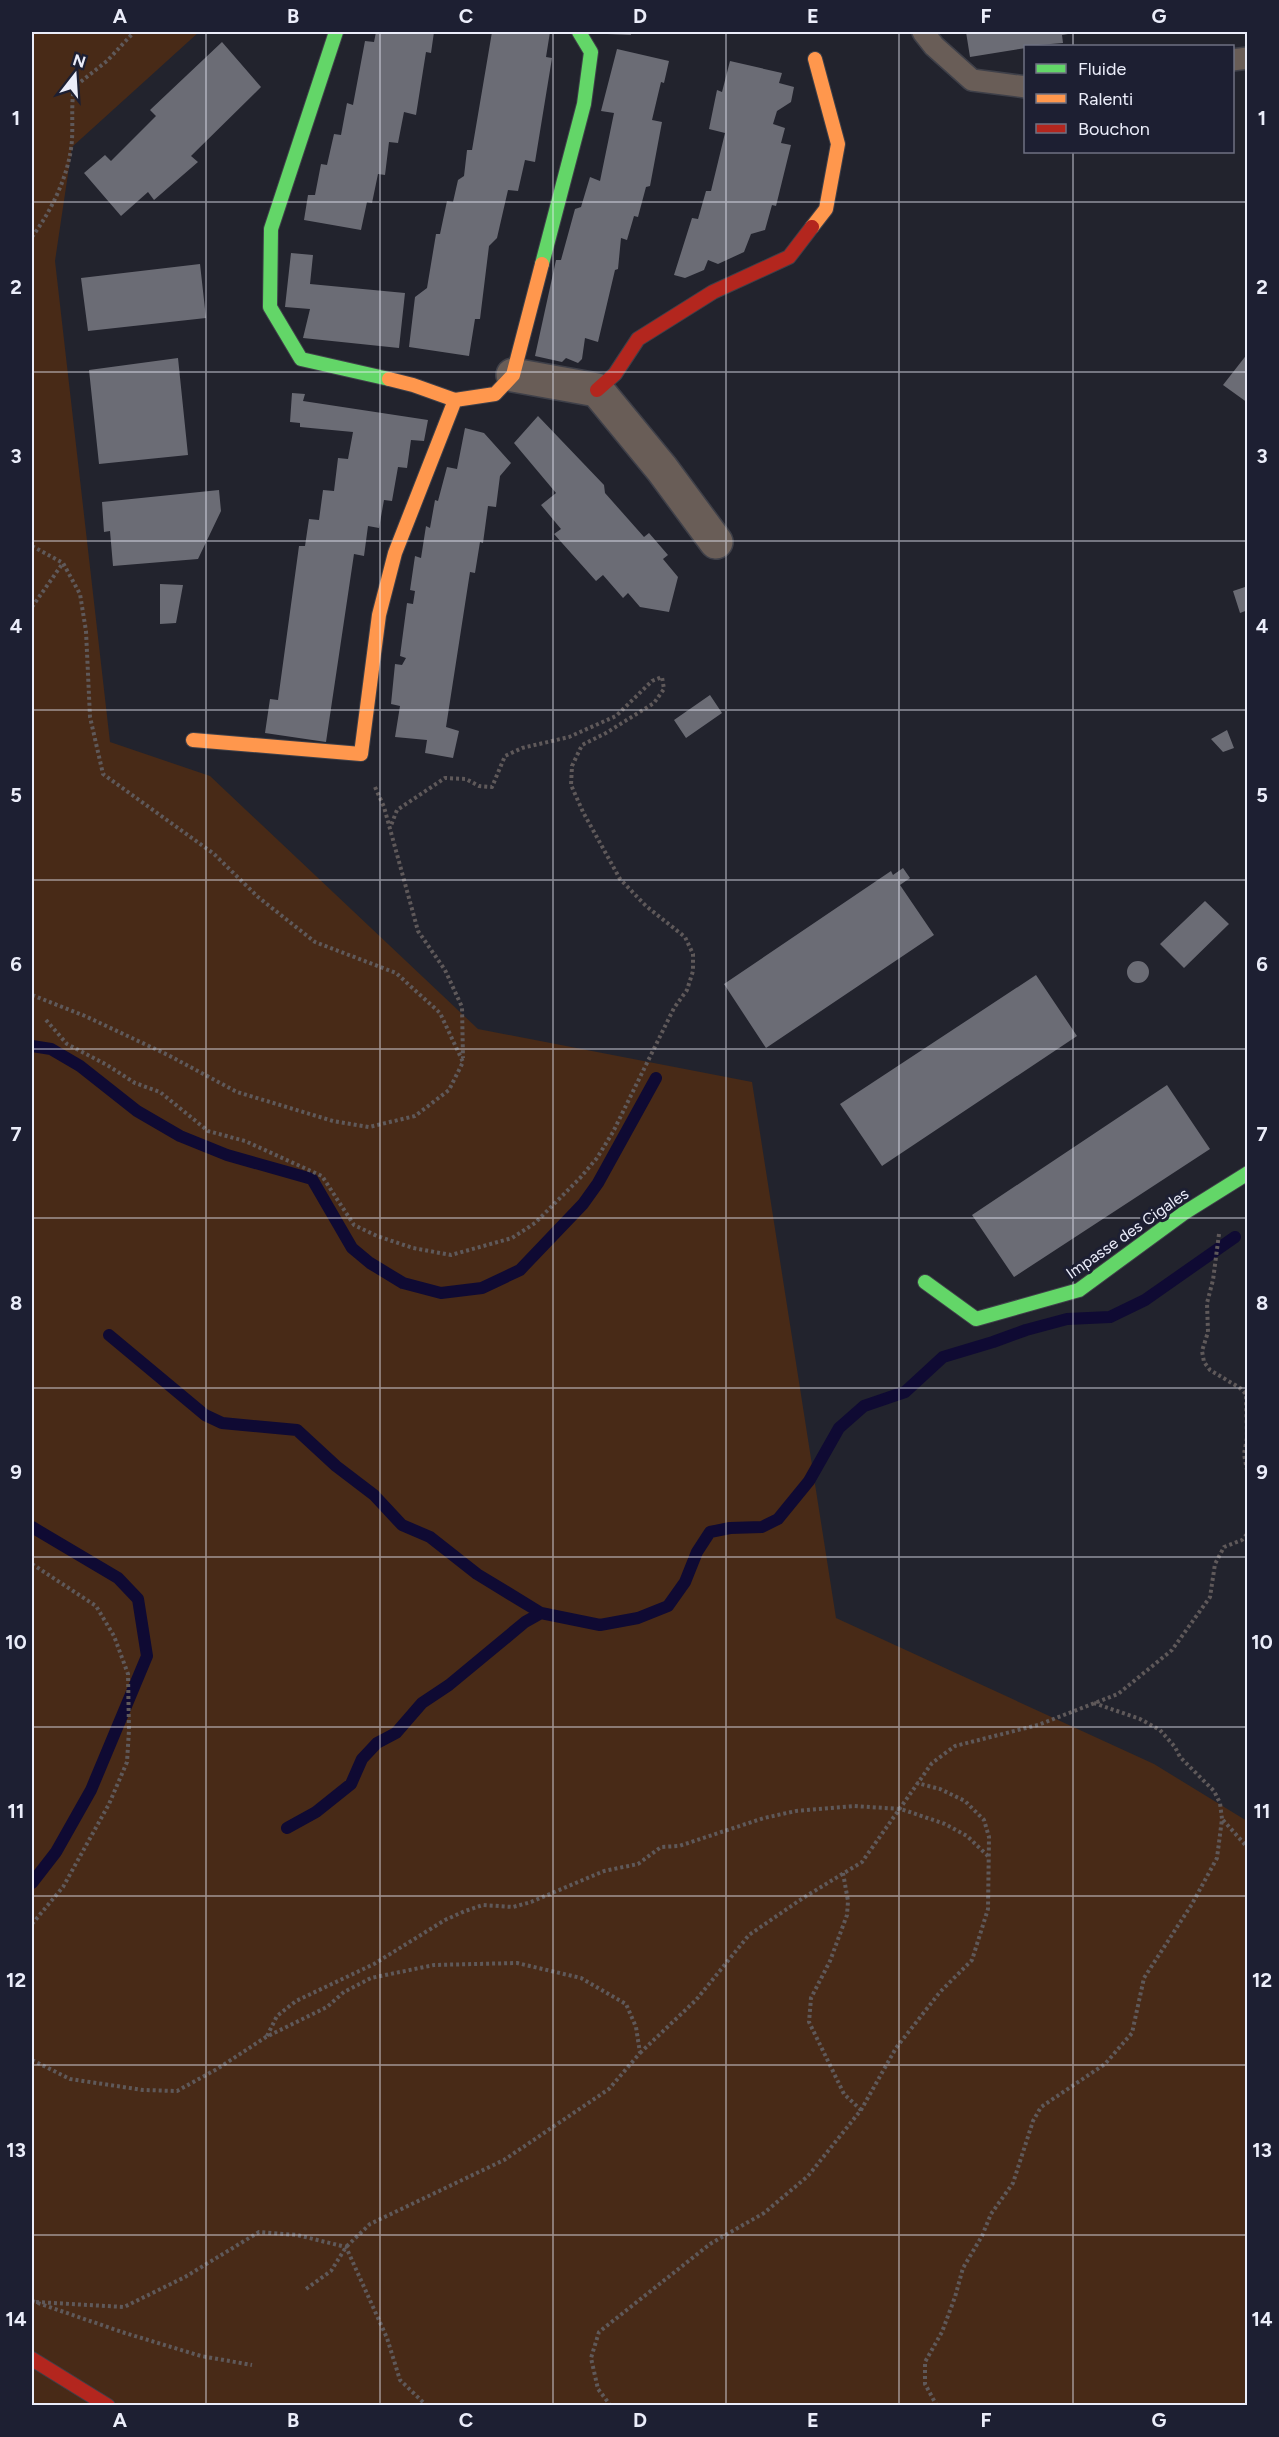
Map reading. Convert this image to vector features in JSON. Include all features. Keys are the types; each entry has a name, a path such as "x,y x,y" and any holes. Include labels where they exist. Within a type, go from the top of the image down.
{"street":[{"path":"336,32 271,229 270,307 301,359 413,385 455,400 495,394 513,375 584,104 591,52 579,32"},
{"path":"597,390 615,374 638,339 713,292 789,256 826,208 838,144 815,59"},
{"path":"513,375 597,390 662,469 716,542"},
{"path":"193,740 361,754 379,615 394,554 455,400"},
{"name":"Impasse des Cigales","path":"925,1282 976,1319 1079,1290 1184,1213 1248,1173"},
{"path":"32,2359 108,2406"}],"lane":[{"path":"922,32 972,80 1024,87"}],"path":[{"path":"32,237 64,177 72,140 71,105 74,87 107,61 134,32"},
{"path":"32,546 63,563 80,594 86,631 90,717 103,774 214,854 258,897 315,942 396,974 440,1013 463,1062"},
{"path":"32,607 63,563"},
{"path":"46,1020 67,1044 135,1083 160,1092 208,1131 245,1141 322,1176 354,1225 377,1236 412,1248 451,1255 512,1238 535,1222 597,1158 613,1132 674,1008 687,990 693,971 693,954 685,937 646,906 620,879 583,812 572,784 572,766 582,745 654,703 664,689 662,677 652,681 616,716 569,737 522,748 504,756 492,787 479,786 466,779 445,778 397,810 390,828"},
{"path":"32,995 137,1040 237,1092 333,1121 369,1127 415,1116 449,1090 463,1062 462,1007 445,970 418,931 384,807 361,754"},
{"path":"1225,1188 1213,1280 1207,1303 1208,1332 1202,1351 1204,1362 1210,1370 1246,1394 1247,1438 1244,1454 1248,1476"},
{"path":"306,2289 331,2271 346,2247 370,2224 504,2160 561,2124 609,2089 640,2053 696,2000 749,1935 862,1862 933,1763 955,1746 1038,1725 1118,1694 1172,1650 1210,1597 1215,1564 1224,1547 1242,1540 1248,1533"},
{"path":"32,1564 96,1606 114,1636 128,1674 129,1730 127,1762 109,1804 63,1887 32,1924"},
{"path":"937,2406 925,2384 925,2362 942,2332 956,2297 963,2268 982,2236 991,2214 1013,2183 1033,2121 1041,2107 1105,2064 1132,2033 1144,1978 1192,1904 1217,1858 1222,1819 1220,1803 1214,1791 1180,1757 1176,1747 1160,1730 1140,1719 1094,1703"},
{"path":"611,2406 598,2389 591,2358 598,2332 710,2244 764,2213 808,2176 861,2110 896,2048 940,1992 972,1960 988,1909 989,1837 984,1820 965,1801 940,1789 917,1783"},
{"path":"266,2037 278,2016 296,2001 374,1964 445,1920 465,1911 483,1905 513,1907 531,1902 604,1871 638,1864 661,1847 679,1846 764,1818 796,1811 854,1806 901,1809 945,1824 967,1836 989,1857"},
{"path":"1222,1819 1248,1848"},
{"path":"843,1873 848,1901 847,1915 830,1961 811,1998 809,2022 844,2094 861,2110"},
{"path":"32,2060 70,2079 143,2090 177,2091 217,2069 266,2037 327,2007 344,1992 371,1978 434,1965 517,1963 581,1978 626,2004 636,2027 640,2053"},
{"path":"34,2302 124,2307 185,2277 259,2232 297,2235 346,2247"},
{"path":"346,2247 387,2338 400,2380 427,2406"},
{"path":"34,2302 201,2356 252,2365"}],"shaded area":[{"path":"32,32 199,32 72,147 55,261 110,742 210,776 478,1029 752,1082 836,1618 1154,1764 1247,1821 1247,2405 32,2406"}],"building":[{"path":"376,32 434,32 431,53 426,52 416,115 404,112 398,143 389,142 385,175 378,174 372,203 367,202 361,230 304,220 308,195 315,195 321,164 327,165 334,134 341,135 347,103 353,105 365,41 374,42"},
{"path":"492,32 550,32 546,57 552,58 535,162 525,160 518,191 508,190 497,238 489,246 480,319 475,319 469,356 409,347 415,297 427,288 436,234 440,234 447,201 453,202 458,180 464,176 467,150 472,150"},
{"path":"607,32 631,32 631,35 607,34"},
{"path":"966,32 1074,32 1062,35 1063,43 1024,45 1024,48 970,57"},
{"path":"222,42 261,87 191,156 198,162 154,200 148,192 121,216 84,173 105,155 111,161 156,116 150,110"},
{"path":"617,49 669,61 664,83 661,82 652,120 662,122 650,186 646,187 638,217 634,216 627,240 621,238 618,269 615,270 598,342 585,338 582,359 578,363 566,358 562,362 535,356 556,260 561,260 575,209 581,207 590,177 600,181 614,113 601,111"},
{"path":"730,61 782,73 779,83 794,87 791,102 777,111 773,124 785,128 781,143 791,145 776,206 772,205 765,230 751,234 744,252 718,264 708,260 704,270 685,278 674,275 692,218 698,219 706,191 711,191 725,133 709,129 717,90 722,92"},
{"path":"291,253 313,255 310,284 405,293 399,348 303,338 310,309 285,307"},
{"path":"200,264 206,318 88,331 81,278"},
{"path":"1248,353 1248,403 1223,385"},
{"path":"178,358 188,455 99,464 89,370"},
{"path":"292,393 305,394 303,401 428,420 424,441 411,440 407,468 398,467 392,501 384,500 379,528 368,526 364,556 354,554 326,742 265,733 270,699 278,700 299,546 305,546 309,519 319,520 323,490 334,491 338,458 348,459 353,432 300,427 300,423 290,422"},
{"path":"538,416 604,485 605,493 644,537 649,533 668,555 663,559 678,577 669,612 640,607 628,593 623,598 603,575 596,581 554,534 561,529 541,505 556,493 514,443"},
{"path":"465,428 484,433 511,463 500,476 496,507 488,506 483,543 480,542 475,573 470,572 446,727 459,731 453,758 425,753 427,740 395,737 400,706 391,704 395,664 402,665 406,658 400,656 407,603 413,604 415,591 410,590 415,556 421,558 426,526 430,528 435,500 438,501 447,467 457,469"},
{"path":"219,490 221,511 198,559 113,566 110,531 104,532 102,502"},
{"path":"160,584 183,585 176,623 160,624"},
{"path":"1248,586 1248,610 1240,613 1233,591"},
{"path":"710,695 722,713 686,738 674,720"},
{"path":"1227,730 1234,748 1223,752 1211,739"},
{"path":"903,868 910,878 900,885 934,935 766,1048 724,984 891,871 893,875"},
{"path":"1205,901 1229,924 1184,968 1160,944"},
{"path":"1138,961 1146,964 1149,972 1146,980 1138,983 1130,980 1127,972 1130,964"},
{"path":"1036,975 1077,1036 882,1166 840,1104"},
{"path":"1167,1085 1210,1149 1014,1277 972,1215"}],"waterway":[{"path":"32,1046 51,1049 80,1066 137,1111 180,1136 227,1155 312,1179 352,1248 370,1263 403,1283 441,1293 482,1288 520,1270 583,1204 598,1183 656,1078"},
{"path":"287,1828 316,1812 351,1784 362,1759 377,1743 396,1733 422,1703 449,1685 525,1622 541,1613 600,1625 638,1618 668,1606 685,1582 697,1552 710,1532 730,1528 762,1527 778,1519 809,1481 839,1428 864,1406 905,1392 943,1357 1067,1319 1110,1317 1145,1300 1235,1237"},
{"path":"109,1335 205,1415 222,1423 297,1430 336,1466 374,1495 402,1525 430,1537 477,1574 541,1613"},
{"path":"32,1527 118,1578 138,1599 147,1656 91,1790 56,1852 32,1883"}],"traffic: fast":[{"path":"336,32 271,229 270,307 301,359 389,379"},
{"path":"542,264 584,104 591,52 579,32"},
{"path":"925,1282 976,1319 1079,1290 1184,1213 1248,1173"}],"traffic: slow":[{"path":"812,227 826,209 838,144 815,59"},
{"path":"389,379 455,400 495,394 513,375 542,264"},
{"path":"193,740 361,754 379,615 395,553 455,400"}],"traffic: jam":[{"path":"597,390 615,374 638,339 713,292 789,257 812,227"},
{"path":"32,2359 108,2406"}]}
